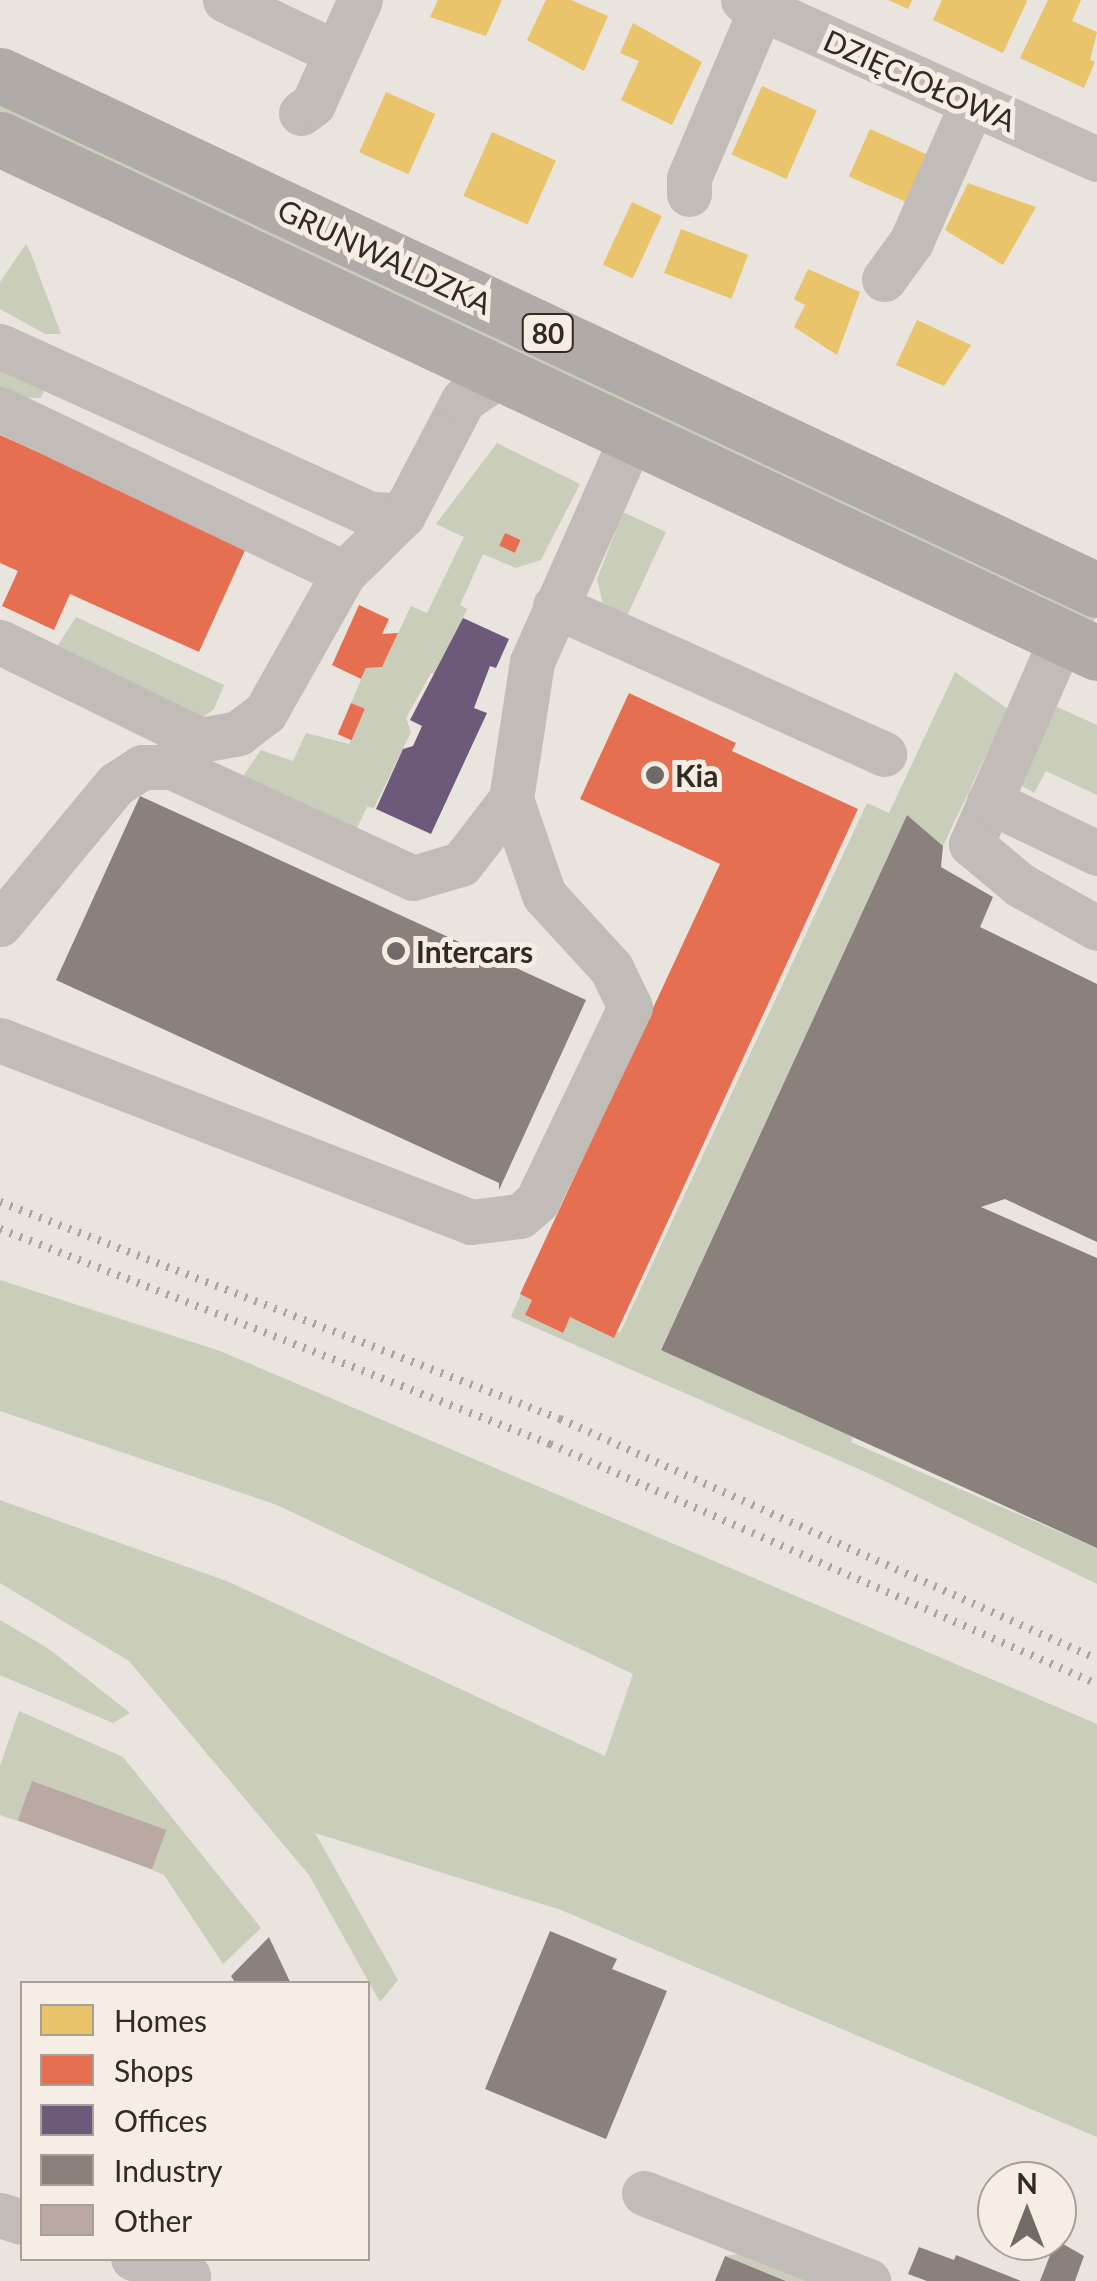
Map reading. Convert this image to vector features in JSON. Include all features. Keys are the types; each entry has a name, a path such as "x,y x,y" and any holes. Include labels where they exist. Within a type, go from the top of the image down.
{"main road":[{"name":"GRUNWALDZKA","path":"0,75 1097,590"},
{"name":"GRUNWALDZKA","path":"0,138 1079,645"}],"street":[{"path":"225,0 335,52"},
{"path":"301,113 312,104 360,0"},
{"path":"690,194 689,178 752,4"},
{"name":"DZIĘCIOŁOWA","path":"752,4 1097,159"},
{"path":"884,279 911,242 972,104"},
{"path":"0,346 335,502 402,516"},
{"path":"0,642 200,740 238,734 264,713 344,573 402,516 463,400 501,374"},
{"path":"0,409 344,573"},
{"path":"0,1040 471,1222 520,1216 537,1201 630,1008 611,968 544,894 512,799 532,662 632,436"},
{"path":"555,606 884,754"},
{"path":"1079,645 989,801 971,844 1020,885 1097,928"},
{"path":"0,924 116,784 142,767 172,767 412,878 462,864 512,799"},
{"path":"989,801 1097,852"},
{"path":"644,2192 868,2281"},
{"path":"142,2261 188,2276"}],"green space":[{"path":"0,99 1097,611 1092,626 0,117"},
{"path":"26,244 61,334 45,334 0,309 0,282"},
{"path":"0,361 45,388 41,398 8,397 0,387"},
{"path":"497,443 580,484 541,560 516,568 483,554 460,605 467,609 437,675 431,673 406,718 411,732 374,808 367,807 357,828 243,776 261,750 293,761 306,733 349,744 364,709 351,703 366,668 382,667 411,606 427,613 464,537 436,524"},
{"path":"623,512 666,532 625,620 603,604 597,579"},
{"path":"76,617 224,685 214,709 203,717 56,648"},
{"path":"955,672 1008,709 943,846 907,815 661,1349 853,1437 851,1442 1097,1548 1097,1584 870,1474 511,1317 523,1289 535,1294 525,1315 562,1333 572,1312 620,1333 867,803 889,813"},
{"path":"1044,701 1097,725 1097,795 1046,771 1034,793 1019,784"},
{"path":"0,1280 220,1351 1097,1724 1097,2137 561,1910 315,1833 398,1980 380,2002 309,1875 129,1661 0,1583 0,1500 229,1582 605,1756 633,1674 277,1505 0,1411"},
{"path":"0,1620 49,1649 130,1713 113,1723 0,1675"},
{"path":"19,1711 123,1757 261,1928 223,1964 164,1875 152,1870 165,1830 32,1782 18,1821 0,1815 0,1766"},
{"path":"746,2253 819,2281 787,2281 725,2256"}],"building: Homes":[{"path":"438,0 502,0 486,36 430,17"},
{"path":"546,0 571,0 608,16 584,71 527,40"},
{"path":"888,0 912,0 908,9"},
{"path":"942,0 1027,1 1003,53 933,20"},
{"path":"1048,0 1081,0 1072,21 1097,32 1090,60 1095,62 1084,88 1020,58"},
{"path":"633,23 702,62 672,125 621,100 639,61 620,53"},
{"path":"762,86 817,110 786,179 731,155"},
{"path":"386,92 435,114 408,174 359,152"},
{"path":"870,129 934,157 913,205 849,177"},
{"path":"492,132 556,160 527,224 464,196"},
{"path":"968,183 1036,207 1003,265 945,230"},
{"path":"632,202 662,216 633,278 603,265"},
{"path":"681,229 748,255 731,299 664,273"},
{"path":"808,269 860,292 837,355 794,327 805,305 794,299"},
{"path":"917,320 971,345 944,386 896,365"}],"building: Shops":[{"path":"0,435 247,546 199,652 70,594 54,630 2,606 18,571 0,563"},
{"path":"505,533 521,540 515,553 499,546"},
{"path":"359,605 389,619 382,634 398,633 382,667 366,668 361,679 332,665"},
{"path":"629,693 736,743 732,751 858,809 614,1338 570,1317 563,1333 525,1315 532,1300 520,1294 720,864 580,799"},
{"path":"351,703 365,709 352,740 338,734"}],"building: Offices":[{"path":"463,618 509,639 496,668 490,666 474,708 487,713 431,834 376,809 403,749 413,746 422,726 410,720"}],"building: Industry":[{"path":"140,796 586,1000 499,1190 499,1183 56,980"},
{"path":"907,815 943,846 941,867 993,897 980,927 1097,984 1097,1242 1005,1199 981,1207 1097,1258 1097,1548 661,1350"},
{"path":"550,1931 617,1959 612,1969 667,1991 606,2139 485,2089"},
{"path":"269,1937 290,1981 234,1981 231,1976"},
{"path":"919,2247 954,2260 956,2255 1021,2281 927,2281 908,2274"},
{"path":"1077,2252 1084,2256 1075,2281 1040,2281 1048,2261 1077,2261"},
{"path":"725,2256 786,2281 715,2281"}],"building: Other":[{"path":"32,1781 166,1830 152,1869 18,1820"}],"railway":[{"path":"0,1202 560,1419 1097,1659"},
{"path":"0,1229 550,1444 1097,1684"}],"place":[{"name":"Kia","path":"655,775"},
{"name":"Intercars","path":"396,951"}]}
